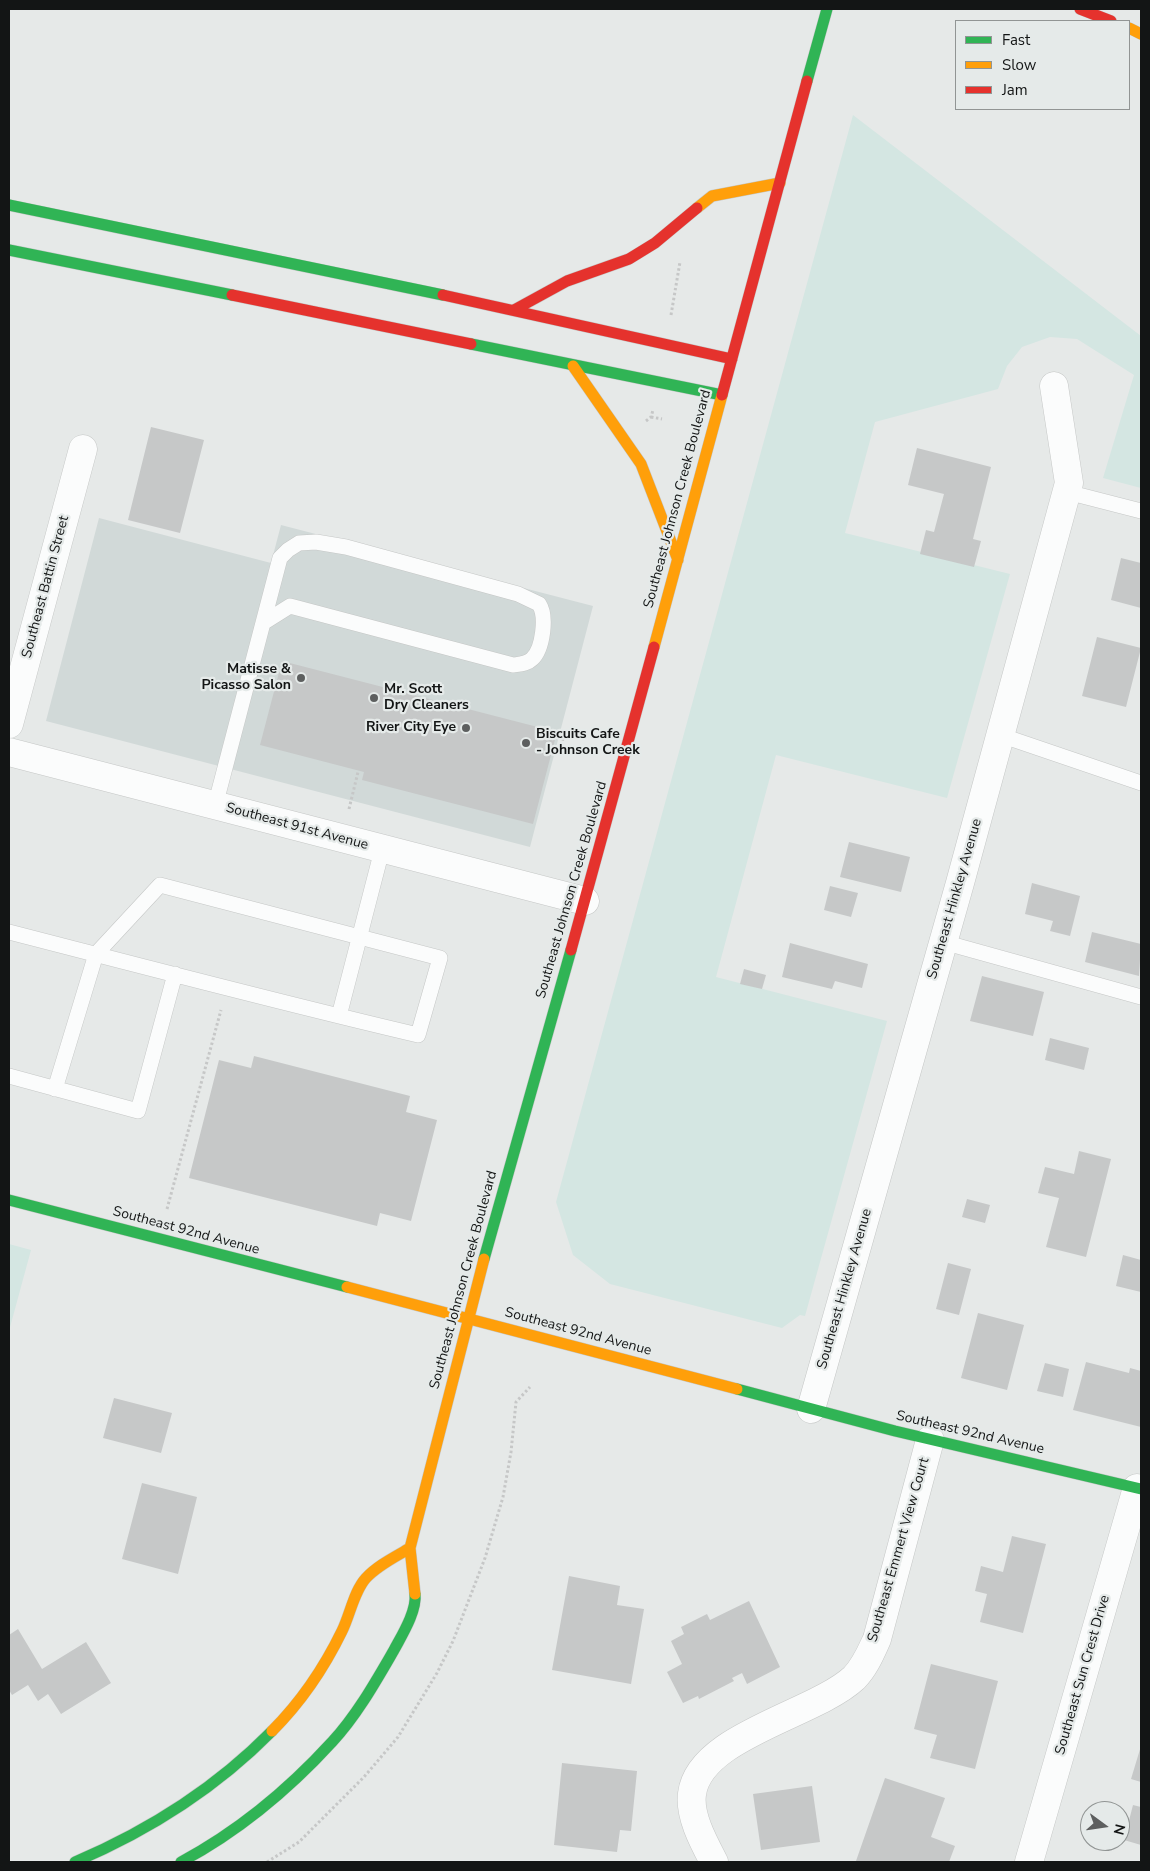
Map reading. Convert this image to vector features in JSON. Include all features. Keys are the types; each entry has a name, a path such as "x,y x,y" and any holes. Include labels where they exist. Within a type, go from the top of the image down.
{"main road":[{"name":"Southeast Johnson Creek Boulevard","path":"181,1862 209,1847 265,1806 304,1771 333,1741 372,1688 399,1640 416,1601 410,1548 468,1319 585,902 827,9"},
{"path":"1080,9 1108,20"},
{"path":"514,310 567,281 630,259 655,244 712,196 780,183"},
{"path":"9,205 514,310 732,358"},
{"path":"9,250 722,395"},
{"path":"573,366 641,464 678,560"},
{"name":"Southeast 92nd Avenue","path":"9,1200 930,1440 1139,1488"},
{"path":"75,1862 115,1846 161,1822 210,1788 261,1744 289,1713 324,1663 352,1611 365,1579 410,1548"}],"street":[{"name":"Southeast Hinkley Avenue","path":"811,1409 943,942 1069,484 1054,386"},
{"name":"Southeast Battin Street","path":"9,724 83,449"},
{"name":"Southeast 91st Avenue","path":"9,752 585,902"},
{"name":"Southeast Emmert View Court","path":"714,1862 695,1816 692,1795 698,1774 719,1752 752,1733 824,1699 854,1677 866,1661 877,1638 930,1440"},
{"name":"Southeast Sun Crest Drive","path":"1029,1862 1139,1488"}],"lane":[{"path":"1067,492 1141,511"},
{"path":"215,806 280,558 288,550 299,544 316,542 346,547 518,594 539,604 544,616 537,651 532,660 513,665 290,606 263,623"},
{"path":"1000,736 1141,783"},
{"path":"339,1016 382,850"},
{"path":"9,932 96,954 175,974 227,988 418,1035 440,958 160,885 96,954 55,1089"},
{"path":"943,942 1141,997"},
{"path":"9,1076 138,1111 175,974"}],"path":[{"path":"669,323 682,253"},
{"path":"652,417 662,419"},
{"path":"557,738 566,740"},
{"path":"349,809 358,772"},
{"path":"159,1240 227,988"}],"shaded area":[{"path":"853,115 1141,336 1141,488 1103,478 1134,375 1077,339 1050,337 1022,347 1007,366 998,389 875,422 845,533 1010,574 947,798 776,755 716,977 887,1021 805,1316 800,1315 782,1328 610,1284 573,1255 556,1202"},
{"path":"99,518 271,563 281,525 593,606 530,847 46,721"},
{"path":"9,1244 31,1250 9,1331"}],"building":[{"path":"151,427 204,440 180,533 128,520"},
{"path":"917,448 991,467 973,539 981,541 974,567 920,554 926,530 934,532 944,494 908,485"},
{"path":"1121,558 1141,563 1141,608 1111,600"},
{"path":"1097,637 1141,648 1126,707 1082,696"},
{"path":"282,661 557,732 533,824 362,780 364,772 260,745"},
{"path":"849,842 910,857 901,892 840,877"},
{"path":"1032,883 1080,896 1070,936 1050,931 1053,921 1025,914"},
{"path":"830,886 858,893 851,917 824,910"},
{"path":"1092,932 1141,944 1139,976 1085,962"},
{"path":"790,943 868,964 862,988 835,981 832,989 782,977"},
{"path":"744,969 766,975 762,989 740,984"},
{"path":"982,976 1044,992 1033,1036 970,1021"},
{"path":"1050,1038 1089,1048 1084,1070 1045,1060"},
{"path":"254,1056 410,1096 406,1112 437,1120 411,1221 380,1213 377,1226 189,1178 219,1060 251,1068"},
{"path":"1079,1151 1111,1159 1086,1257 1046,1247 1059,1198 1038,1193 1045,1167 1074,1174"},
{"path":"967,1199 990,1205 985,1223 962,1217"},
{"path":"1123,1255 1141,1260 1141,1292 1116,1286"},
{"path":"948,1263 971,1269 959,1315 936,1309"},
{"path":"978,1313 1024,1325 1007,1390 961,1378"},
{"path":"1086,1362 1129,1373 1130,1368 1141,1371 1141,1427 1073,1410"},
{"path":"1045,1363 1069,1369 1063,1397 1037,1391"},
{"path":"114,1398 172,1413 161,1453 103,1438"},
{"path":"142,1483 197,1497 178,1574 122,1559"},
{"path":"1012,1536 1046,1544 1023,1633 980,1622 987,1594 975,1591 981,1566 1003,1572"},
{"path":"569,1576 620,1586 617,1605 644,1609 631,1684 552,1670"},
{"path":"749,1601 780,1667 747,1684 742,1673 732,1678 734,1681 699,1699 698,1696 683,1703 667,1672 682,1664 671,1641 684,1634 681,1627 707,1614 710,1620"},
{"path":"18,1629 42,1669 86,1642 111,1683 61,1714 48,1694 38,1701 28,1685 12,1695 9,1690 9,1635"},
{"path":"931,1664 998,1681 975,1769 930,1758 937,1735 914,1729"},
{"path":"1141,1746 1141,1782 1131,1779"},
{"path":"562,1763 637,1771 631,1831 620,1830 617,1852 554,1845"},
{"path":"885,1778 945,1798 931,1837 955,1846 949,1862 856,1861"},
{"path":"812,1786 820,1842 761,1850 753,1794"},
{"path":"1133,1805 1141,1807 1141,1845 1130,1842 1130,1817"}],"traffic: fast":[{"path":"807,81 827,9"},
{"path":"9,205 443,295"},
{"path":"9,250 232,295"},
{"path":"471,344 722,395"},
{"path":"484,1259 571,950"},
{"path":"9,1200 347,1287"},
{"path":"737,1389 895,1431 1141,1489"},
{"path":"181,1862 222,1837 280,1793 341,1732 373,1686 405,1630 414,1608 415,1594"},
{"path":"75,1862 103,1850 180,1806 228,1771 272,1731"}],"traffic: slow":[{"path":"1130,28 1141,34"},
{"path":"697,208 712,196 780,183"},
{"path":"573,366 641,464 678,560"},
{"path":"654,647 722,395"},
{"path":"415,1594 410,1548 484,1259"},
{"path":"347,1287 737,1389"},
{"path":"272,1731 302,1696 328,1657 345,1625 355,1596 362,1583 376,1569 410,1548"}],"traffic: jam":[{"path":"1080,9 1108,20"},
{"path":"722,395 807,81"},
{"path":"514,310 567,281 629,259 655,243 697,208"},
{"path":"232,295 471,344"},
{"path":"443,295 732,359"},
{"path":"571,950 654,647"}],"place":[{"name":"Matisse & Picasso Salon","path":"301,678"},
{"name":"Mr. Scott Dry Cleaners","path":"374,698"},
{"name":"River City Eye","path":"466,728"},
{"name":"Biscuits Cafe - Johnson Creek","path":"526,743"}]}
